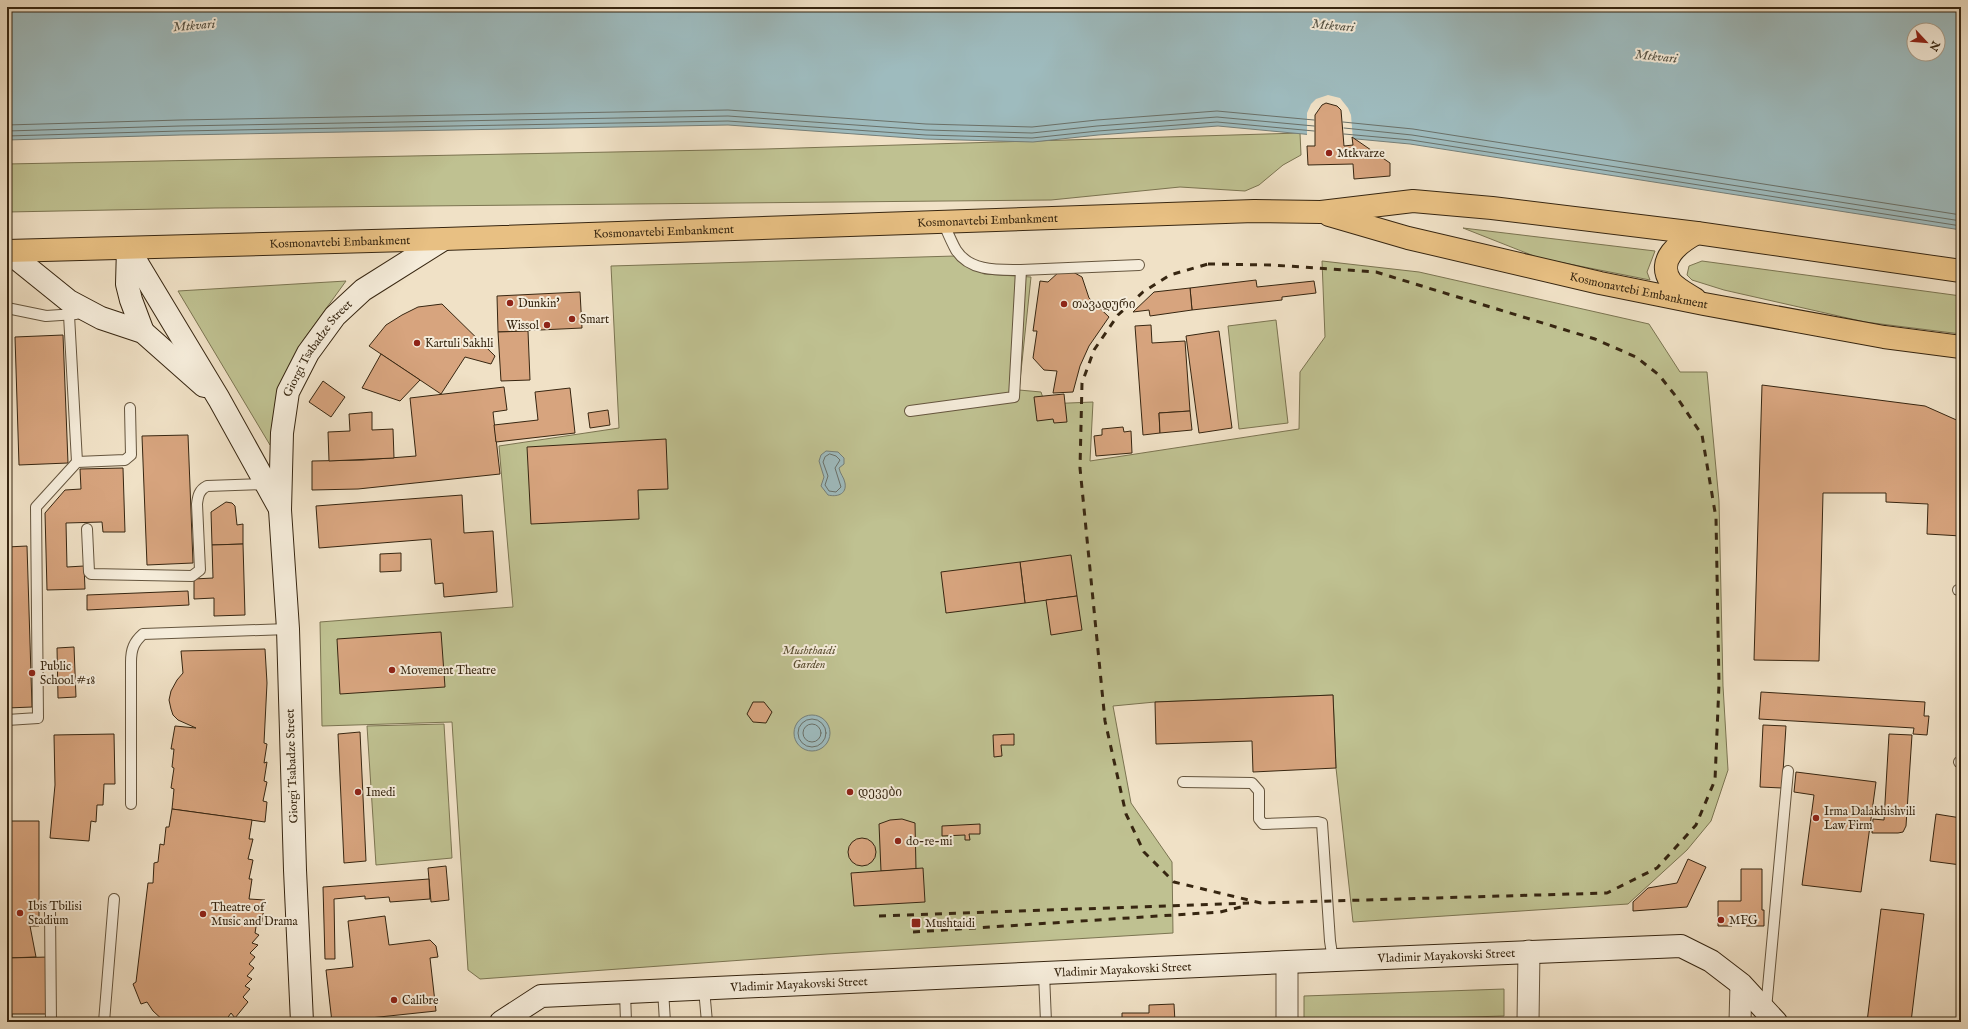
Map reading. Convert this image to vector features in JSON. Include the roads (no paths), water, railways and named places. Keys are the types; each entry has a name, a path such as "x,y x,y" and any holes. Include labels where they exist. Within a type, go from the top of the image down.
{"main road":[{"name":"Kosmonavtebi Embankment","path":"7,251 444,239 1254,210 1321,212 1413,201 1492,208 1697,233 1961,272"},
{"name":"Kosmonavtebi Embankment","path":"1321,212 1408,238 1600,283 1704,304 1884,337 1960,347"},
{"path":"1697,233 1682,241 1669,255 1667,274 1672,282 1704,304"},
{"name":"Giorgi Tsabadze Street","path":"300,1019 288,629 280,510 282,433 288,392 308,353 335,316 363,290 444,239"},
{"name":"Giorgi Tsabadze Street","path":"128,248 166,308 219,398 280,510"},
{"name":"Giorgi Tsabadze Street","path":"128,248 127,284 130,300 143,332"},
{"name":"Giorgi Tsabadze Street","path":"7,251 69,301 78,313 102,318 143,332 219,398"},
{"path":"143,332 141,314 146,308 154,306 166,308"},
{"name":"Vladimir Mayakovski Street","path":"501,1022 541,996 1529,951 1681,946 1711,961 1741,984 1770,1017"}],"street":[{"path":"1528,1022 1529,951"},
{"path":"1287,962 1287,1022"},
{"path":"1740,1022 1741,984"}],"lane":[{"path":"943,222 957,251 972,264 992,271 1139,265"},
{"path":"910,411 1014,397 1021,270"},
{"path":"7,308 46,316 78,313 77,462 36,507 38,718 7,720"},
{"path":"77,462 125,460 129,458 131,455 130,408"},
{"path":"87,529 89,572 91,574 192,576 200,570 197,504 198,496 202,488 207,486 266,484"},
{"path":"131,804 131,650 136,640 143,634 288,629"},
{"path":"1770,1017 1788,771"},
{"path":"1183,782 1252,783 1259,791 1259,819 1263,824 1322,823 1330,941 1333,960"},
{"path":"104,1022 114,899"},
{"path":"50,910 51,1022"},
{"path":"1044,973 1046,1022"},
{"path":"704,989 707,1022"},
{"path":"663,990 665,1022"},
{"path":"625,992 626,1022"}],"water":[{"name":"Mtkvari","path":"7,7 1961,7 1961,230 1410,144 1218,126 1098,135 1033,142 925,139 728,125 180,135 7,140"},
{"path":"826,451 838,452 844,458 844,464 839,468 845,487 843,493 834,496 828,495 821,486 824,477 819,461 821,455"},
{"path":"812,715 825,720 830,733 825,746 812,751 799,746 794,733 799,720"}],"railway":[{"path":"1208,264 1272,265 1376,272 1595,339 1636,357 1659,375 1678,399 1702,435 1716,518 1719,684 1715,780 1696,825 1657,868 1607,893 1261,903 1174,882 1144,852 1126,814 1105,721 1080,468 1082,383 1094,350 1118,315 1143,292 1170,275 1208,264"},
{"path":"879,916 1249,903"},
{"path":"913,932 1220,912 1241,907"}],"place":[{"name":"Mtkvarze","path":"1329,153"},
{"name":"Dunkin'","path":"510,303"},
{"name":"თავადური","path":"1064,304"},
{"name":"Smart","path":"572,319"},
{"name":"Wissol","path":"547,325"},
{"name":"Kartuli Sakhli","path":"417,343"},
{"name":"Movement Theatre","path":"392,670"},
{"name":"Public School #18","path":"32,673"},
{"name":"Imedi","path":"358,792"},
{"name":"დევები","path":"850,792"},
{"name":"Irma Dalakhishvili Law Firm","path":"1816,818"},
{"name":"do-re-mi","path":"898,841"},
{"name":"Ibis Tbilisi Stadium","path":"20,913"},
{"name":"Theatre of Music and Drama","path":"203,914"},
{"name":"MFG","path":"1721,920"},
{"name":"Mushtaidi","path":"916,923"},
{"name":"Calibre","path":"394,1000"}],"park label":[{"name":"Mushthaidi Garden","path":"809,657"}]}
